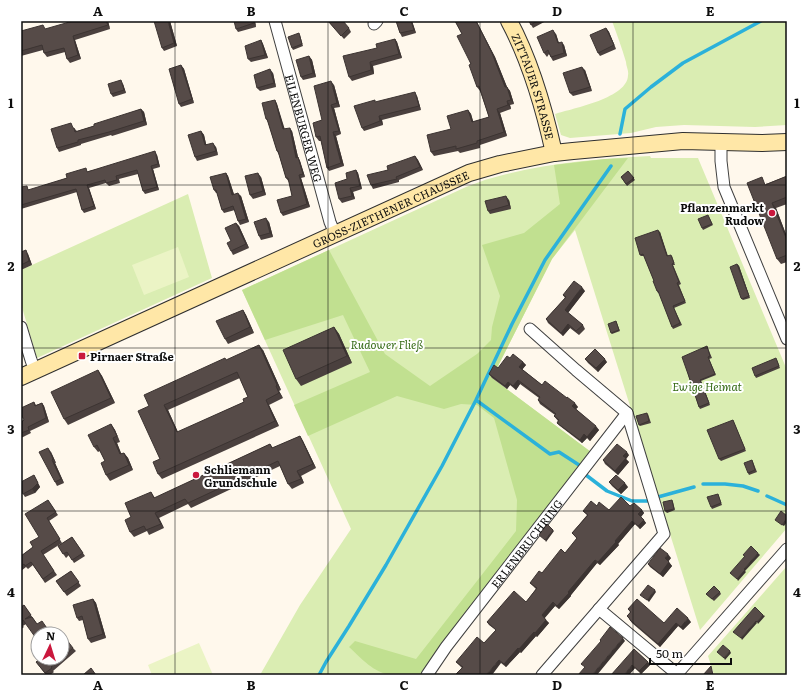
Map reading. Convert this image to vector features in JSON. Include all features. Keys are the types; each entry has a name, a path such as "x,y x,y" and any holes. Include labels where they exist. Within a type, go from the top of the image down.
{"street":[{"name":"EILENBURGER WEG","path":"275,21 328,214 335,234"},
{"name":"ZITTAUER STRASSE","path":"509,21 526,57 554,153"},
{"name":"GROSS-ZIETHENER CHAUSSEE","path":"28,374 469,173 500,164 554,153 676,142 787,142"},
{"path":"721,142 724,187 787,339"},
{"path":"21,327 32,364 28,374"},
{"path":"530,329 576,370 627,412 664,534 542,675"},
{"name":"ERLENBRUCHRING","path":"427,675 446,647 627,412"},
{"path":"599,609 677,675 787,548"}],"green space":[{"path":"612,21 787,21 787,125 755,127 684,125 656,127 631,133 570,138 561,135 555,114 599,101 619,90 626,83 628,70"},
{"name":"Rudower Fließ","path":"650,156 651,158 698,158 787,370 787,528 700,630 575,230 552,259 492,378 591,452 419,675 260,675 300,605 351,529 242,290 466,187 485,180 550,165 590,160"},
{"path":"628,158 552,259 492,378 591,452 419,675 385,674 373,668 349,647 355,641 416,659 516,531 517,500 494,418 477,405 461,404 444,409 397,396 308,436 294,405 370,372 343,315 265,340 242,290 329,250 385,354 430,386 477,354 491,340 492,327 500,296 482,245 524,233 560,204 554,165"},
{"path":"188,194 212,278 37,358 21,304 21,270"},
{"path":"178,247 189,277 144,295 132,265"},
{"path":"787,566 787,675 714,675 708,656"},
{"path":"199,643 213,675 152,675 148,665"}],"building":[{"path":"73,21 106,21 108,25 73,36 78,55 67,59 64,48 44,53 42,45 21,51 21,31 43,25 45,29"},
{"path":"154,21 168,21 174,43 162,48"},
{"path":"234,21 253,21 254,23 236,29"},
{"path":"328,21 343,21 349,28 341,36"},
{"path":"396,21 411,21 414,30 400,33"},
{"path":"455,21 476,21 492,53 511,100 507,101 508,105 497,109 504,132 477,141 477,143 456,149 456,146 431,152 427,135 451,129 447,116 468,110 472,122 489,117 479,86 477,87 469,65 471,64 457,36 462,34"},
{"path":"529,21 537,21 531,25"},
{"path":"606,28 614,45 598,53 590,35"},
{"path":"553,30 558,43 562,42 564,53 551,57 548,50 544,53 537,37"},
{"path":"299,33 302,44 292,48 288,37"},
{"path":"395,39 399,54 370,62 371,70 349,77 343,56 377,48 376,44"},
{"path":"261,40 265,55 248,59 245,46"},
{"path":"309,56 313,73 301,77 296,60"},
{"path":"181,65 192,99 179,104 169,69"},
{"path":"582,67 590,87 570,93 563,73"},
{"path":"270,69 274,83 257,88 254,75"},
{"path":"121,80 124,90 111,94 108,84"},
{"path":"331,81 337,103 331,105 339,131 333,132 341,163 327,168 320,136 316,137 313,123 322,120 314,86"},
{"path":"415,92 419,106 379,116 380,121 362,128 354,106"},
{"path":"275,100 283,129 290,128 296,158 298,157 303,174 299,175 307,204 281,213 277,200 292,196 288,178 286,178 262,103"},
{"path":"141,109 144,121 78,140 78,142 57,148 51,129 71,123 75,132 94,126 94,124"},
{"path":"201,131 205,145 213,143 216,151 195,157 188,135"},
{"path":"155,151 158,164 151,166 157,187 143,191 137,170 116,176 117,180 106,183 105,180 87,185 94,206 82,210 76,189 21,205 21,187 27,186 28,190 67,178 66,174 86,168 87,172"},
{"path":"415,156 420,167 396,177 397,179 371,185 367,175 388,170 387,166"},
{"path":"356,170 360,186 350,188 352,196 339,199 335,183 347,179 346,173"},
{"path":"628,171 634,178 626,184 621,177"},
{"path":"226,173 232,195 238,193 246,219 238,221 233,206 222,210 210,177"},
{"path":"258,173 263,191 250,195 245,176"},
{"path":"787,176 787,197 772,203 787,240 787,255 777,259 747,183 762,177 765,185"},
{"path":"506,196 509,205 488,211 485,201"},
{"path":"708,215 712,224 702,228 698,219"},
{"path":"266,218 270,233 259,236 254,222"},
{"path":"236,223 246,244 231,251 227,243 231,241 225,228"},
{"path":"658,230 667,256 671,255 674,263 672,264 679,282 677,283 685,301 673,306 680,323 672,327 643,254 640,255 635,238"},
{"path":"26,250 29,261 21,265 21,252"},
{"path":"737,264 749,296 742,299 730,267"},
{"path":"574,281 582,287 565,310 583,325 576,331 568,324 561,333 546,319 566,297 563,295"},
{"path":"243,310 250,327 225,339 216,321"},
{"path":"616,321 619,330 611,333 608,324"},
{"path":"334,327 347,356 296,379 283,350"},
{"path":"259,345 277,385 276,386 279,393 266,400 275,421 158,474 153,462 160,459 138,411 149,406 144,395 225,358 226,360","holes":["237,372 248,397 243,399 244,402 177,432 164,405"]},
{"path":"707,346 710,356 708,357 715,374 700,380 709,403 699,407 682,357"},
{"path":"595,349 605,359 596,368 585,359"},
{"path":"513,354 523,362 519,367 542,385 545,381 575,403 572,406 596,426 587,437 584,434 580,440 557,423 559,420 554,416 556,414 538,400 540,397 518,380 513,386 508,382 505,386 489,374 494,365 498,368 507,356 510,358"},
{"path":"776,358 779,366 755,376 752,368"},
{"path":"98,370 111,398 64,419 51,392"},
{"path":"34,402 35,406 42,403 46,418 28,427 29,430 21,433 21,422 24,420 21,414 21,408"},
{"path":"647,413 649,421 639,425 636,416"},
{"path":"733,420 745,449 719,459 707,430"},
{"path":"111,424 117,436 113,438 120,454 124,453 129,465 106,475 101,463 105,461 97,445 94,447 88,435"},
{"path":"300,436 313,464 297,471 301,479 288,484 278,461 188,503 185,499 155,513 161,524 146,530 144,526 130,532 125,520 131,517 125,503 151,492 154,498 270,444 272,448"},
{"path":"617,444 627,452 623,456 626,458 615,471 603,460"},
{"path":"48,448 61,479 55,482 39,452"},
{"path":"752,460 755,470 748,473 744,463"},
{"path":"34,475 38,483 32,489 23,494 21,490 21,482"},
{"path":"616,475 625,483 618,490 609,482"},
{"path":"718,494 721,503 711,507 707,497"},
{"path":"621,497 630,506 634,503 642,510 638,514 644,520 638,526 632,521 598,562 595,560 557,606 553,602 542,615 546,620 504,664 499,660 487,674 488,675 455,675 463,667 456,662 477,637 484,643 496,630 487,622 514,591 526,602 537,588 530,583 539,571 542,573 561,549 565,553 577,538 572,533 588,515 583,511 591,501 597,506 599,502 609,510"},
{"path":"48,500 56,512 47,518 60,539 41,551 54,571 43,579 31,562 25,566 24,564 21,566 21,556 33,547 30,542 39,537 25,514"},
{"path":"672,500 674,509 665,511 663,502"},
{"path":"781,511 787,516 782,525 775,520"},
{"path":"547,524 553,530 545,540 539,535"},
{"path":"72,537 83,553 72,560 67,552 63,554 58,546"},
{"path":"751,546 758,553 737,579 730,573 745,556 743,555"},
{"path":"660,548 668,554 665,558 669,562 660,574 648,564"},
{"path":"71,571 79,582 64,592 56,581"},
{"path":"648,585 655,590 647,600 640,595"},
{"path":"714,586 720,592 712,599 706,594"},
{"path":"93,599 103,634 88,639 82,616 77,618 73,605"},
{"path":"637,599 664,623 677,608 688,618 681,627 676,623 658,644 627,616 631,612 628,609"},
{"path":"24,605 31,615 25,619 32,617 37,624 42,621 45,626 30,626 30,630 23,620 21,622 21,607"},
{"path":"755,607 763,615 741,638 733,632"},
{"path":"610,627 623,638 592,675 578,675 585,667 581,664 601,641 600,640"},
{"path":"723,645 730,651 724,658 717,652"},
{"path":"634,649 648,662 639,671 632,665 624,675 611,675"},
{"path":"39,666 52,666 52,668 45,673"},
{"path":"711,666 713,675 703,675"},
{"path":"91,668 96,675 83,675"}],"waterway":[{"name":"Rudower Fließ","path":"620,134 625,109 651,87 683,63 761,21"},
{"name":"Rudower Fließ","path":"319,675 386,565 442,466 545,260 611,166"},
{"path":"476,400 550,454 559,452 579,465"},
{"path":"586,475 607,491 632,501 649,501"},
{"path":"703,484 743,486 758,491"},
{"path":"658,497 694,487"},
{"path":"767,496 787,505"}],"place":[{"name":"Pflanzenmarkt Rudow","path":"772,213"},
{"name":"Pirnaer Straße","path":"82,356"},
{"name":"Schliemann Grundschule","path":"196,475"}],"park label":[{"name":"Ewige Heimat","path":"707,386"}]}
